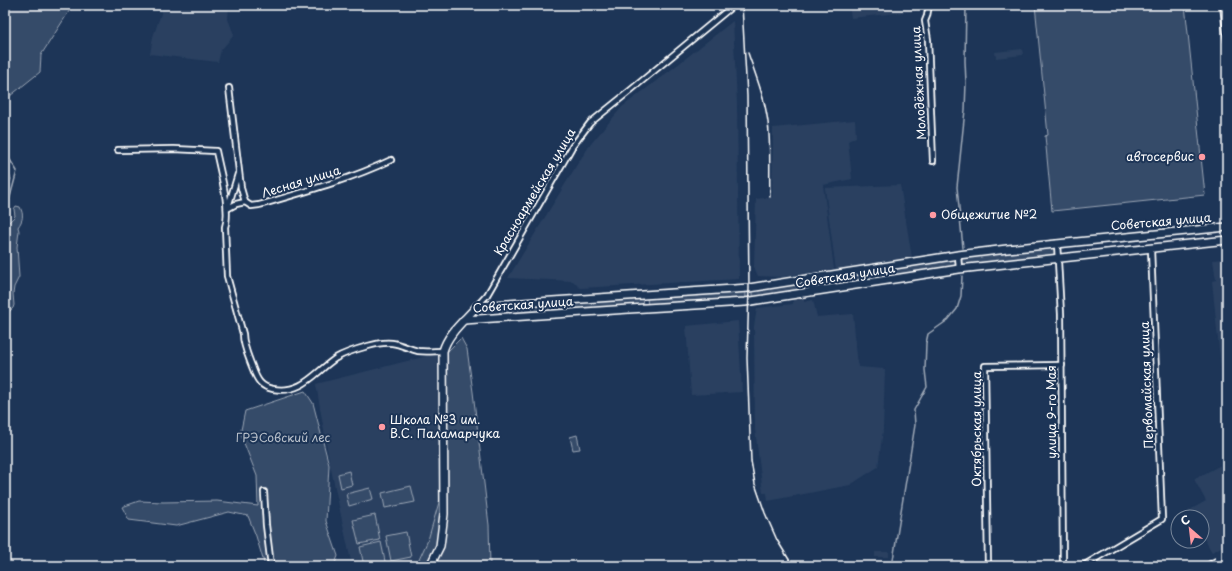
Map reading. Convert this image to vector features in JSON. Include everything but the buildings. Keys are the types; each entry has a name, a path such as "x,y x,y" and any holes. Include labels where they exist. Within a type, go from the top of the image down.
{"main road":[{"name":"Советская улица","path":"477,306 749,288 958,255 1057,243 1227,227"},
{"name":"Советская улица","path":"464,320 745,302 959,269 1227,240"},
{"name":"Красноармейская улица","path":"443,351 448,339 477,306"},
{"path":"430,566 440,546 444,514 443,351"}],"street":[{"name":"Молодёжная улица","path":"928,5 928,16 925,21 928,40 933,161"},
{"path":"1223,5 1227,40"},
{"name":"Красноармейская улица","path":"477,306 486,295 572,147 590,123 729,9"},
{"path":"227,209 236,204 245,202 241,188 229,88"},
{"path":"118,150 216,151 227,209 227,221 225,227 226,268 243,334 243,341 255,375 262,385 269,388 282,390 288,390 303,385 336,358 368,346 383,343 392,343 418,351 443,351"},
{"name":"Лесная улица","path":"245,202 251,206 259,205 327,186 367,172 391,160"},
{"path":"227,209 239,172"},
{"name":"улица 9-го Мая","path":"1057,243 1062,365 1063,566"},
{"name":"Первомайская улица","path":"1083,566 1162,519 1151,249"},
{"path":"958,255 959,269"},
{"path":"810,279 812,292"},
{"name":"Октябрьская улица","path":"988,566 985,366 1062,365"},
{"path":"264,492 271,566"}],"shaded area":[{"path":"164,5 229,5 228,19 234,35 221,50 218,62 150,54 153,37"},
{"path":"849,5 916,5 916,11 851,18"},
{"path":"733,21 737,104 739,279 580,288 573,281 508,278 590,145 622,107"},
{"path":"1022,49 1023,55 996,58 995,52"},
{"path":"855,120 856,137 848,141 852,179 823,185 834,269 782,277 758,276 754,267 756,199 772,197 773,128"},
{"path":"900,185 912,258 836,270 825,188"},
{"path":"1227,259 1227,427 1212,281 1216,280 1213,260"},
{"path":"804,298 804,302 813,300 817,317 853,314 858,367 885,369 883,430 878,467 850,485 768,501 767,493 763,493 755,429 754,326 757,308 793,304 793,299"},
{"path":"738,321 742,392 691,395 686,326"},
{"path":"439,353 440,510 426,566 352,566 329,460 316,384"},
{"path":"1227,462 1227,547 1225,545 1212,552 1210,549 1210,509 1192,509 1206,501 1194,479"},
{"path":"875,552 889,552 889,557 875,557"}],"green space":[{"path":"5,5 73,5 41,55 40,72 5,100"},
{"path":"1035,5 1185,5 1205,195 1052,211 1045,136 1048,135"},
{"path":"5,170 8,172 11,179 10,182 5,184"},
{"path":"16,206 20,207 22,213 22,220 18,227 17,247 19,277 14,287 13,308 5,316 5,252 7,242 5,228 15,216 14,209"},
{"path":"1055,246 1056,257 961,267 960,257"},
{"path":"957,258 958,267 814,289 812,281"},
{"path":"807,282 809,290 753,298 753,290"},
{"path":"746,291 746,298 648,306 647,298"},
{"path":"642,298 643,306 500,315 499,307"},
{"path":"461,338 467,349 473,392 489,525 490,566 422,566 418,562 428,540 442,492 441,364 448,351"},
{"name":"ГРЭСовский лес","path":"305,391 313,403 329,465 326,521 338,556 334,566 265,566 248,516 229,512 176,526 129,520 122,507 139,501 217,501 258,506 257,476 242,438 241,430 245,411"},
{"path":"577,435 580,449 573,450 570,437"},
{"path":"349,471 352,485 341,488 338,474"},
{"path":"411,486 415,502 385,508 382,493"},
{"path":"370,488 373,499 349,506 346,494"},
{"path":"375,515 380,540 359,544 353,520"},
{"path":"406,532 411,557 391,561 386,536"},
{"path":"381,542 386,566 364,566 360,547"}],"waterway":[{"path":"963,248 957,187 965,110 966,5"},
{"path":"5,152 17,171 10,197 5,204"},
{"path":"892,566 915,425 914,410 927,387 925,370 926,343 928,334 948,320 957,309 961,296 962,276"}],"railway":[{"path":"742,5 747,96 749,288 747,358 751,461 755,484 765,513 777,540 793,566"},
{"path":"748,53 767,113 770,197"},
{"path":"1201,566 1215,558"},
{"path":"1211,566 1227,558"}],"place":[{"name":"автосервис","path":"1202,157"},
{"name":"Общежитие №2","path":"933,215"},
{"name":"Школа №3 им. В.С. Паламарчука","path":"382,427"}]}
